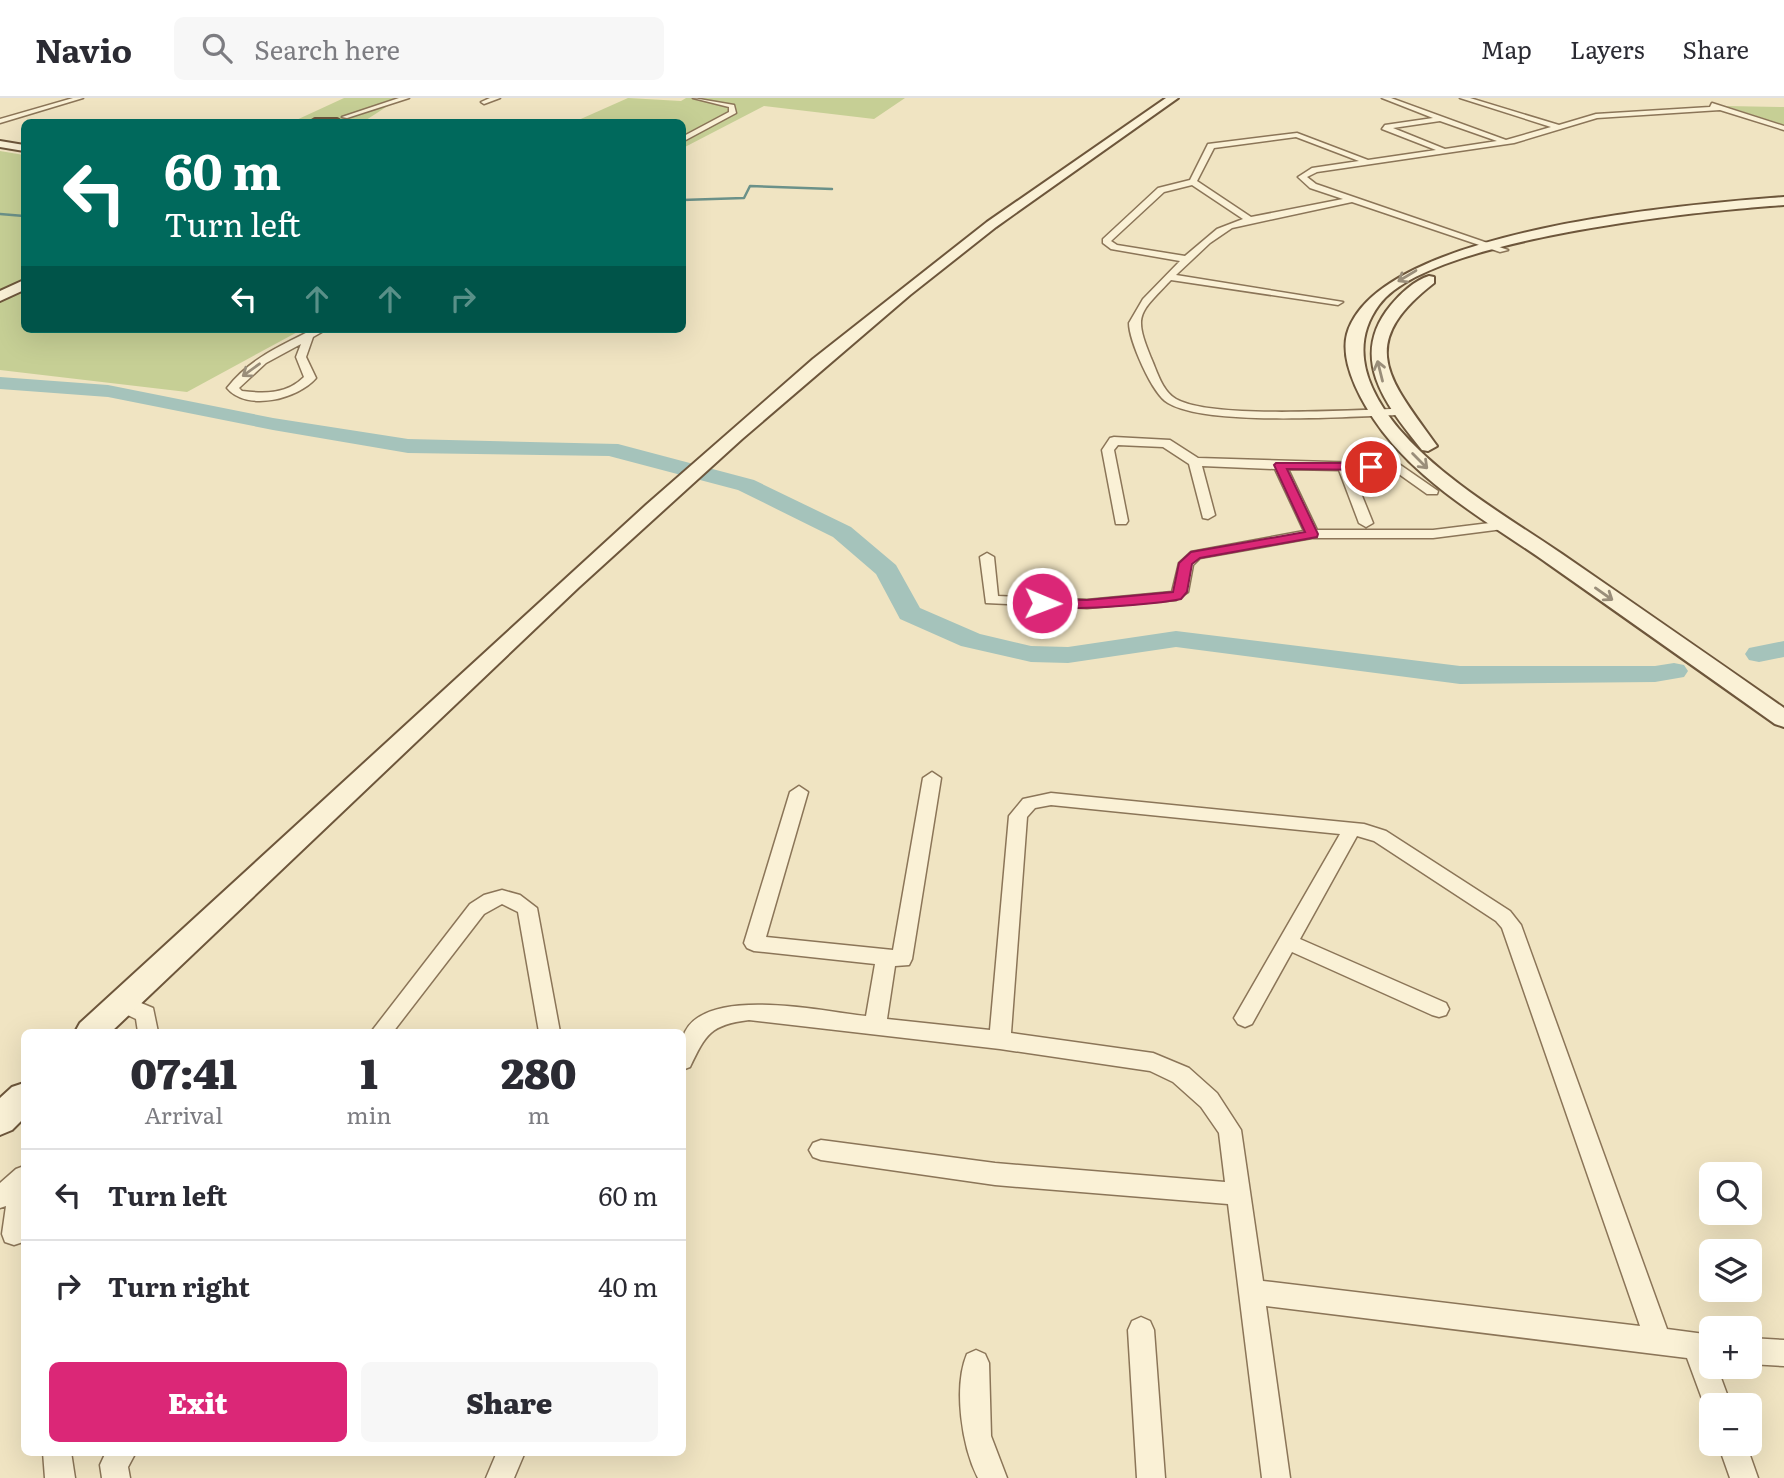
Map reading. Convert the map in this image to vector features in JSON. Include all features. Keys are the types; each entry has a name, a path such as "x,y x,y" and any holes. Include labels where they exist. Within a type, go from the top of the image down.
{"main road":[{"path":"680,483 712,453 998,221 1119,133 1174,98"},
{"path":"0,141 21,144"},
{"path":"1401,412 1383,382 1377,359 1381,328 1392,309 1409,292 1436,276 1495,248 1726,212 1784,207"}],"street":[{"path":"0,121 80,98"},
{"path":"342,119 379,98 386,106"},
{"path":"345,119 406,98"},
{"path":"484,102 497,98"},
{"path":"686,138 733,113 732,106 696,98"},
{"path":"1385,98 1505,142"},
{"path":"1463,98 1558,127"},
{"path":"1695,98 1784,128"},
{"path":"1495,248 1313,186 1303,177 1315,170 1366,161 1505,142 1597,117 1720,108"},
{"path":"1441,118 1385,127 1445,151"},
{"path":"1193,182 1211,146 1284,135 1303,136 1366,161"},
{"path":"1185,259 1114,247 1106,241 1161,190 1193,182 1250,220"},
{"path":"1351,200 1250,220 1216,232 1185,259 1138,310 1133,323 1135,335 1164,395 1174,403 1211,411 1401,412 1429,447 1456,471 1784,698"},
{"path":"1784,201 1715,206 1530,235 1417,270 1388,286 1370,304 1360,325 1354,358 1361,380 1378,412 1432,472 1784,719"},
{"path":"0,283 21,272"},
{"path":"1171,277 1338,302"},
{"path":"0,297 21,286"},
{"path":"309,335 302,357 310,377 304,385 268,397 239,394 233,388 243,373 309,335 313,333"},
{"path":"1121,520 1108,450 1114,441 1166,443 1195,462 1399,468 1432,491"},
{"path":"1195,462 1208,514"},
{"path":"1280,465 1312,534"},
{"path":"1344,466 1366,523"},
{"path":"94,1029 680,483"},
{"path":"987,557 991,600 1113,603 1176,596 1181,592 1186,563 1196,555 1312,534 1423,536 1458,534 1506,525"},
{"path":"799,792 754,943 902,959 932,778"},
{"path":"1000,1040 1018,816 1029,803 1051,799 1352,829 1380,836 1503,916 1511,925 1659,1343"},
{"path":"1245,1018 1352,829"},
{"path":"383,1029 477,909 493,896 510,896 527,908 549,1029"},
{"path":"1288,942 1439,1009"},
{"path":"875,1026 886,958"},
{"path":"122,1003 146,1014 148,1029"},
{"path":"686,1052 696,1031 715,1016 750,1012 1000,1040 1153,1062 1181,1075 1209,1100 1230,1129 1254,1292 1276,1478"},
{"path":"0,1120 21,1100"},
{"path":"821,1150 995,1174 1240,1194"},
{"path":"0,1198 21,1182"},
{"path":"13,1236 21,1191"},
{"path":"1254,1292 1699,1347"},
{"path":"1141,1330 1151,1478"},
{"path":"1762,1352 1784,1353"},
{"path":"976,1363 976,1430 979,1453 993,1478"},
{"path":"57,1456 58,1475 61,1478"},
{"path":"116,1478 114,1465 120,1456"},
{"path":"500,1478 509,1456"},
{"path":"1736,1456 1744,1478"}],"green space":[{"path":"344,98 400,98 368,119 298,119"},
{"path":"628,98 681,101 686,98 905,98 874,119 764,106 686,146 686,119 581,119"},
{"path":"1726,106 1784,107 1784,125"},
{"path":"0,151 21,154 21,333 296,333 187,392 0,370"}],"waterway":[{"path":"686,200 744,198 750,186 832,189"},
{"path":"0,214 21,216"},
{"path":"0,383 108,391 273,424 408,446 610,449 746,485 842,532 887,570 909,613 971,640 1031,654 1068,655 1176,639 1460,675 1655,674 1674,671"},
{"path":"1759,654 1784,649"}],"route":[{"path":"1042,603 1087,604 1176,596 1181,592 1189,558 1213,551 1312,534 1280,465 1371,467"}]}
